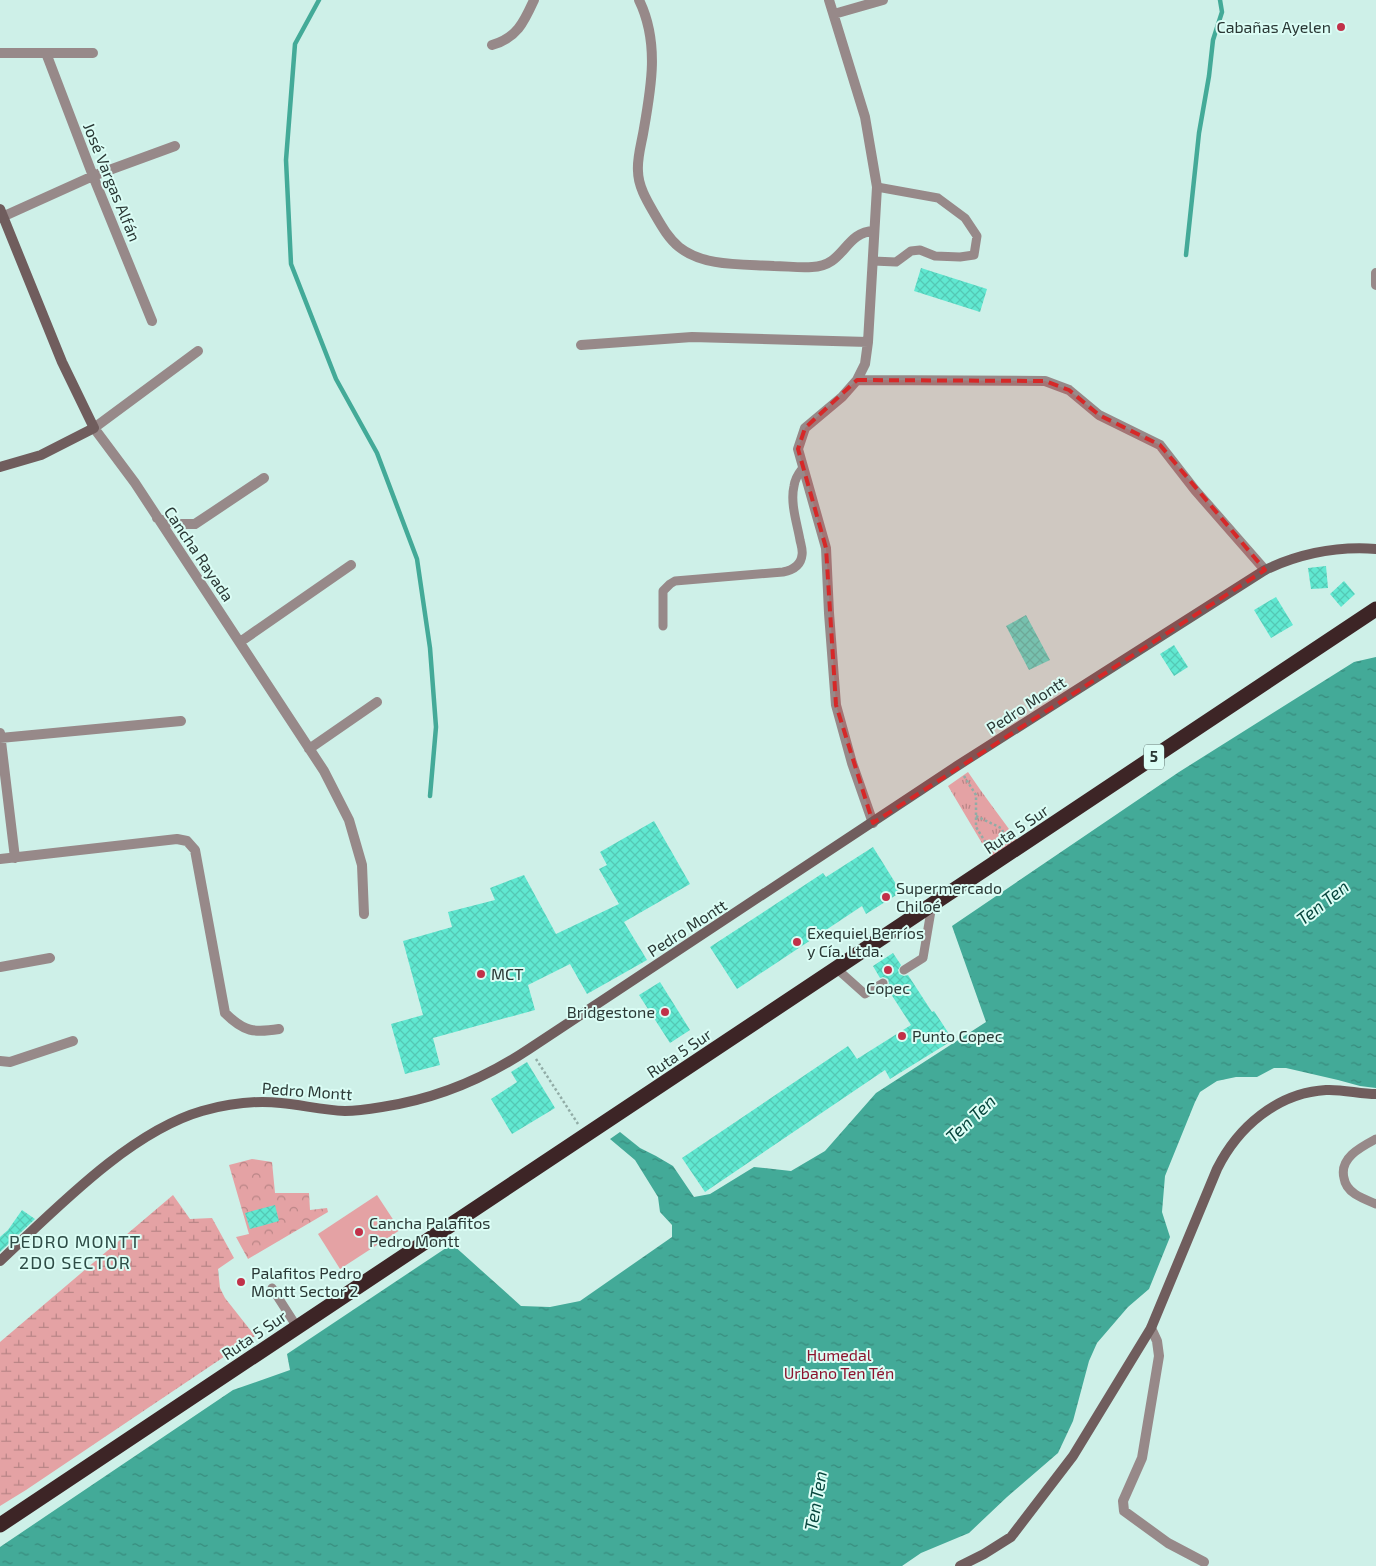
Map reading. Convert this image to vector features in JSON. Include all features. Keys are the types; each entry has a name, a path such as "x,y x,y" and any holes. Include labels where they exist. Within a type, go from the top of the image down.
{"highway":[{"name":"Ruta 5 Sur","path":"0,1525 1376,609"}],"street":[{"path":"492,45 506,40 520,27 534,0"},
{"path":"639,0 647,18 653,50 650,97 638,171 641,186 651,209 663,230 678,247 693,255 712,261 732,264 812,267 826,264 838,257 853,238 860,233 874,230"},
{"path":"829,0 865,117 877,187 868,342 865,364 857,380 842,397 805,428 798,450 826,548 836,705 852,763 873,823"},
{"path":"834,14 867,2 883,0"},
{"path":"0,53 93,53"},
{"name":"José Vargas Alfán","path":"46,53 93,176 152,321"},
{"path":"1,215 93,176 175,146"},
{"name":"Cancha Rayada","path":"1,215 62,362 94,428 158,518 324,771 349,820 362,865 364,914"},
{"path":"1376,273 1376,285"},
{"path":"581,345 692,337 868,342"},
{"path":"0,467 41,455 94,428 198,351"},
{"path":"857,380 1045,381 1069,390 1100,414 1160,444 1195,490 1265,570"},
{"path":"158,518 178,524 195,524 264,478"},
{"name":"Pedro Montt","path":"0,1261 85,1183 110,1163 149,1135 183,1117 220,1106 259,1102 345,1111 392,1106 436,1095 500,1068 957,766 1265,570 1291,559 1318,551 1358,548 1376,549"},
{"path":"240,642 351,565"},
{"path":"309,749 377,702"},
{"path":"0,738 181,721"},
{"path":"0,734 14,858"},
{"path":"0,859 177,839 187,841 195,850 225,1013 235,1023 245,1029 259,1032 279,1029"},
{"path":"0,967 50,958"},
{"path":"0,1061 10,1062 72,1041"},
{"path":"960,1566 1011,1537 1073,1456 1151,1328 1217,1169 1233,1141 1244,1129 1269,1109 1297,1096 1328,1090 1376,1094"},
{"path":"1151,1328 1157,1341 1159,1356 1142,1458 1123,1501 1124,1511 1168,1543 1204,1562"}],"lane":[{"path":"873,261 896,262 911,252 920,250 935,256 960,257 974,254 977,236 965,218 938,198 877,187"},
{"path":"663,626 663,591 676,581 788,571 797,566 803,552 793,502 793,487 796,477 802,469"},
{"path":"904,970 922,958 932,905"},
{"path":"837,969 865,994 883,983"},
{"path":"1376,1139 1349,1157 1343,1168 1346,1185 1350,1190 1376,1204"},
{"path":"272,1288 297,1328"}],"path":[{"path":"957,766 976,795 976,827 997,862"},
{"path":"976,816 1001,828 1013,851"},
{"path":"529,1050 586,1136"}],"highlighted area":[{"path":"857,380 1045,381 1069,390 1099,415 1160,445 1265,570 873,823 836,705 826,548 798,449 805,428"}],"green space":[{"path":"968,772 1019,843 992,860 948,786"},
{"path":"252,1159 272,1162 275,1193 309,1193 310,1210 327,1208 328,1212 248,1259 236,1237 249,1234 229,1165"},
{"path":"173,1195 190,1219 212,1218 234,1258 218,1269 220,1288 225,1298 255,1336 0,1506 0,1342"},
{"name":"Cancha Palafitos Pedro Montt","path":"377,1195 400,1230 340,1269 318,1234"}],"water":[{"name":"Humedal Urbano Ten Tén","path":"1376,657 1376,1088 1360,1086 1286,1068 1274,1068 1257,1077 1236,1077 1217,1081 1200,1092 1165,1176 1162,1212 1170,1237 1149,1289 1128,1307 1097,1343 1089,1361 1073,1421 1058,1453 969,1533 921,1553 902,1566 0,1566 0,1547 233,1390 290,1370 287,1354 452,1244 521,1306 550,1307 580,1301 672,1237 672,1225 660,1212 658,1197 635,1160 610,1139 620,1132 640,1148 673,1166 694,1197 710,1194 754,1167 791,1171 825,1151 876,1093 986,1022 952,926 1179,772 1354,662"}],"building":[{"path":"921,268 987,289 980,312 914,291"},
{"path":"1326,566 1328,588 1311,589 1308,568"},
{"path":"1344,581 1355,594 1341,607 1330,594"},
{"path":"1276,597 1293,625 1271,638 1254,610"},
{"path":"1026,615 1050,660 1029,670 1006,626"},
{"path":"1174,645 1188,667 1174,676 1160,654"},
{"name":"MCT","path":"654,821 690,884 624,922 647,960 587,994 570,964 528,985 535,1010 433,1038 440,1065 405,1074 391,1024 423,1015 403,941 452,927 448,912 495,900 490,888 524,875 556,934 619,904 599,869 607,865 600,852"},
{"path":"873,847 901,892 866,914 862,906 737,989 710,947 823,873 826,877"},
{"path":"893,953 901,965 898,970 899,974 908,975 953,1040 890,1079 885,1070 705,1192 682,1158 848,1046 857,1059 911,1025 887,988 888,979 880,978 873,966"},
{"name":"Bridgestone","path":"660,982 690,1030 670,1043 639,995"},
{"path":"527,1062 555,1108 512,1134 491,1099 517,1082 511,1072"},
{"path":"275,1205 279,1221 250,1229 245,1213"},
{"path":"22,1210 35,1219 0,1252 0,1237 8,1230"}],"waterway":[{"path":"319,0 295,44 286,160 291,264 336,379 377,453 417,559 430,648 436,727 430,796"},
{"path":"1186,255 1199,133 1213,40 1222,12 1220,0"}],"place":[{"name":"Cabañas Ayelen","path":"1341,27"},
{"name":"Supermercado Chiloé","path":"886,897"},
{"name":"Exequiel Berríos y Cía. Ltda.","path":"797,942"},
{"name":"Copec","path":"888,970"},
{"name":"MCT","path":"481,974"},
{"name":"Bridgestone","path":"665,1012"},
{"name":"Punto Copec","path":"902,1036"},
{"name":"Cancha Palafitos Pedro Montt","path":"359,1232"},
{"name":"Palafitos Pedro Montt Sector 2","path":"241,1282"}],"district":[{"name":"PEDRO MONTT 2DO SECTOR","path":"75,1252"}],"water label":[{"name":"Ten Ten","path":"1323,903"},
{"name":"Ten Ten","path":"971,1119"},
{"name":"Ten Ten","path":"816,1501"}]}
